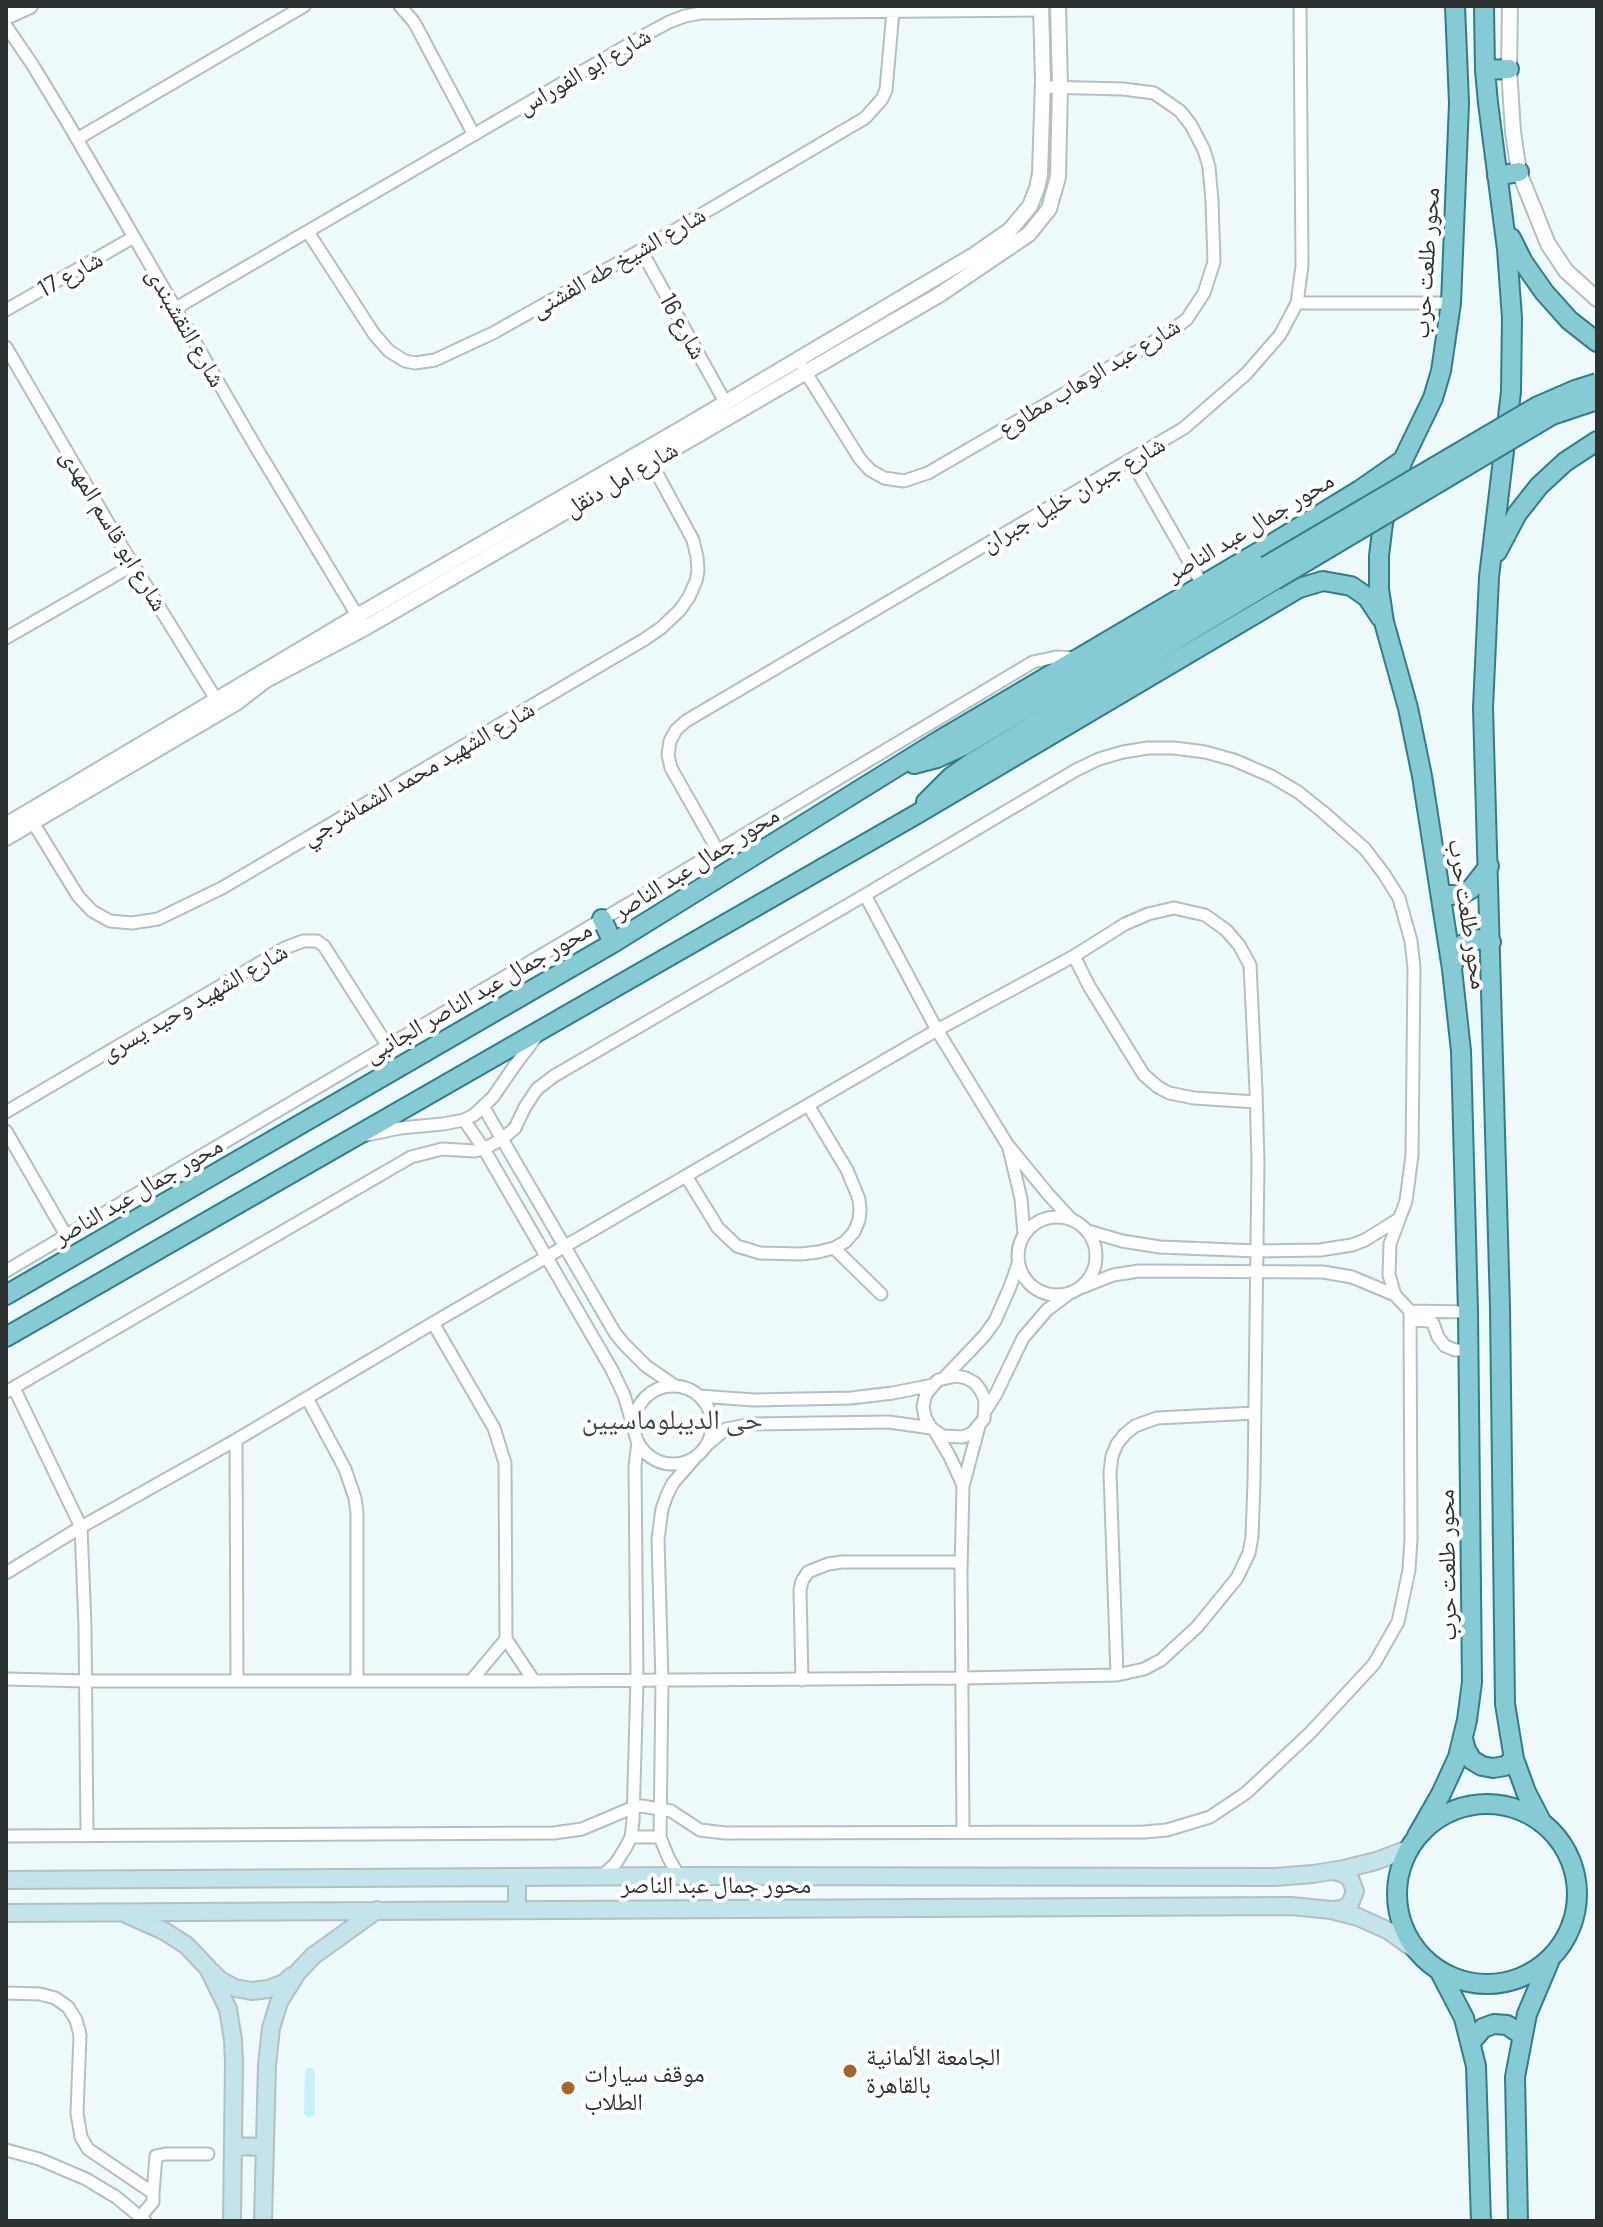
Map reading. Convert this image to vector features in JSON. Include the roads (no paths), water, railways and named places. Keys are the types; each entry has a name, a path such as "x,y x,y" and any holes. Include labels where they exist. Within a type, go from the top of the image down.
{"main road":[{"name":"محور طلعت حرب","path":"1484,6 1485,70 1511,307 1511,392 1489,577 1483,708 1500,1323 1505,1704 1514,1759 1542,1823"},
{"name":"محور طلعت حرب","path":"1412,1842 1450,1776 1463,1739 1471,1701 1469,1350 1461,1051 1452,969 1415,738 1384,622 1379,589 1379,556 1391,491 1433,398 1441,371 1451,303 1459,103 1453,7"},
{"path":"1485,70 1509,69"},
{"path":"1497,176 1519,172"},
{"path":"1503,214 1515,247 1544,292 1569,320 1597,342"},
{"path":"917,814 941,786 971,763 1270,573 1538,406 1597,383"},
{"path":"901,765 951,752 1552,415 1597,400"},
{"path":"1489,577 1508,529 1527,499 1558,468 1597,441"},
{"name":"محور جمال عبد الناصر","path":"6,1295 613,943 901,765 1360,490 1403,460"},
{"path":"1301,525 1315,535 1324,549 1327,565 1323,581"},
{"path":"6,1337 917,814 1299,588 1323,581 1341,583 1367,597 1384,622"},
{"path":"1441,895 1460,895 1471,889 1489,866"},
{"path":"602,919 613,943"},
{"path":"1452,969 1454,955 1463,944 1477,939 1491,942"},
{"path":"1463,1739 1472,1760 1482,1766 1505,1766 1514,1759"},
{"path":"1518,2221 1515,2077 1522,2035 1534,1994 1570,1929 1577,1885 1569,1856 1553,1832 1542,1823 1504,1805 1474,1804 1458,1808 1429,1824 1412,1842 1401,1864 1396,1895 1402,1925 1417,1951 1439,1970 1467,1982 1498,1983 1528,1974 1553,1955"},
{"name":"محور جمال عبد الناصر","path":"6,1880 679,1876 1275,1877 1332,1871 1376,1861 1412,1842"},
{"path":"1331,1910 1347,1907 1355,1891 1350,1878 1332,1871"},
{"path":"517,1877 517,1909"},
{"name":"محور جمال عبد الناصر","path":"6,1913 1291,1906 1331,1910 1373,1924 1417,1951"},
{"path":"121,1912 164,1931 186,1945 220,1980 235,1988 252,1991 276,1986 297,1973 328,1944 377,1910"},
{"path":"208,1968 223,1996 231,2024 234,2063 232,2221"},
{"path":"1439,1970 1457,2001 1471,2042 1478,2082 1481,2221"},
{"path":"263,2221 267,2065 271,2028 279,2002 297,1973"},
{"path":"1471,2042 1483,2028 1494,2024 1507,2025 1522,2035"},
{"path":"233,2146 264,2147"}],"street":[{"path":"6,17 30,6"},
{"path":"77,139 304,6"},
{"path":"400,6 414,22 474,135"},
{"name":"شارع امل دنقل","path":"6,838 30,817 220,705 236,703 266,680 361,622 648,456 805,373 939,295 1029,234 1049,209 1058,177 1058,6"},
{"name":"شارع جبران خليل جبران","path":"718,851 671,768 668,755 676,730 686,721 1184,428 1222,397 1271,347 1297,303 1302,266 1300,6"},
{"path":"1510,6 1509,69 1519,172 1548,244 1566,271 1597,299"},
{"name":"شارع ابو الفوراس","path":"176,308 653,31 685,16 701,13 1041,8"},
{"name":"شارع امل دنقل","path":"648,456 725,402 974,255 1010,230 1022,217 1034,196 1040,174 1043,87 1041,8"},
{"name":"شارع الشيخ طه الفشنى","path":"308,232 374,334 396,356 415,363 435,360 641,250 865,118 886,90 893,11"},
{"name":"شارع النقشبندى","path":"6,26 77,139 361,622"},
{"name":"شارع عبد الوهاب مطاوع","path":"797,359 860,459 870,470 884,478 904,481 928,473 1167,334 1187,319 1204,293 1214,262 1209,167 1191,125 1180,111 1154,93 1043,87"},
{"name":"شارع 17","path":"6,310 134,237"},
{"name":"شارع 16","path":"641,250 725,402"},
{"path":"1297,303 1451,303"},
{"name":"شارع ابو قاسم المهدى","path":"6,347 133,565 220,705"},
{"name":"شارع الشهيد محمد الشماشرجي","path":"30,817 78,896 92,911 110,921 132,923 158,919 210,895 645,639 680,610 696,581 697,557 693,540 648,456"},
{"path":"1131,460 1202,584"},
{"path":"6,638 133,565"},
{"name":"محور جمال عبد الناصر الجانبى","path":"6,1271 1033,662 1056,657 1079,658"},
{"path":"6,1836 87,1836 554,1833 592,1826 634,1807 671,1811 700,1830 717,1832 1144,1832 1178,1827 1227,1808 1264,1778 1362,1678 1387,1645 1398,1622 1409,1570 1410,1316 1395,1295 1388,1259 1390,1244 1406,1201 1412,1155 1414,968 1405,916 1399,898 1384,874 1365,849 1298,792 1234,760 1174,748 1148,748 1099,759 554,1076 537,1089 515,1128 502,1139 484,1149 442,1149 411,1157 10,1390 81,1527 87,1836"},
{"name":"شارع امل دنقل","path":"6,825 30,817"},
{"path":"865,895 937,1030 1007,1144 1070,1218 1088,1231 1160,1247 1320,1250 1352,1245 1398,1220"},
{"path":"6,1573 937,1030 1074,956 1125,924 1174,908 1189,910 1216,921 1239,945 1250,965 1256,1102 1258,1273 1254,1509 1249,1553 1217,1604 1161,1660 1144,1669 1117,1675 962,1678 662,1681 6,1679"},
{"name":"شارع الشهيد وحيد يسرى","path":"6,1112 285,948 303,941 317,941 324,946 387,1045"},
{"path":"1074,956 1144,1075 1158,1087 1169,1093 1194,1098 1256,1102"},
{"path":"351,1138 464,1120 484,1108 544,1028"},
{"path":"686,1176 718,1228 737,1246 760,1253 809,1253 834,1248 845,1242 854,1232 860,1210 859,1199 847,1170 808,1105"},
{"path":"484,1108 624,1344 646,1366 675,1386 699,1396 707,1406 712,1418 708,1444"},
{"path":"464,1120 484,1149 620,1384 638,1442 645,1453 668,1464 682,1464 694,1459"},
{"path":"6,1131 66,1235"},
{"path":"963,1486 950,1457 925,1417 923,1406 926,1394 933,1385 945,1377 995,1321 1018,1263 1024,1234 1021,1199 1007,1144"},
{"path":"1024,1234 1039,1221 1052,1217 1070,1218"},
{"path":"1083,1287 1096,1266 1097,1253 1088,1231"},
{"path":"834,1248 881,1294"},
{"path":"1018,1263 1022,1274 1036,1290 1058,1296 1069,1294"},
{"path":"963,1832 963,1486 979,1426 1023,1338 1047,1310 1069,1294 1113,1275 1139,1271 1337,1273 1365,1281 1395,1295"},
{"path":"1410,1316 1468,1312"},
{"path":"1410,1316 1433,1323 1445,1346 1469,1350"},
{"path":"433,1323 494,1428 502,1449 506,1639 534,1681"},
{"path":"945,1377 956,1376 975,1383 985,1400 986,1410"},
{"path":"699,1396 754,1400 851,1398 933,1385"},
{"path":"634,1429 635,1416 650,1394 675,1386"},
{"path":"307,1398 345,1469 355,1498 357,1680"},
{"path":"1117,1675 1110,1472 1117,1444 1135,1426 1157,1418 1255,1413"},
{"path":"679,1876 660,1837 662,1681 659,1523 673,1483 726,1429 752,1424 872,1421 933,1429 953,1438 972,1433 979,1426"},
{"path":"236,1440 237,1680"},
{"path":"601,1877 620,1857 631,1837 634,1807 637,1680 635,1466 638,1442"},
{"path":"802,1680 800,1590 808,1572 842,1562 961,1562"},
{"path":"471,1681 506,1639"},
{"path":"631,1837 660,1837"},
{"path":"6,1993 40,1994 55,1998 68,2007 80,2035 77,2113 81,2137 88,2149 153,2193"},
{"path":"6,2150 39,2159 86,2179 144,2219 153,2202 155,2159 159,2154 208,2154"}],"place":[{"name":"الجامعة الألمانية بالقاهرة","path":"850,2071"},
{"name":"موقف سيارات الطلاب","path":"568,2088"}],"district":[{"name":"حى الديبلوماسيين","path":"672,1420"}]}
